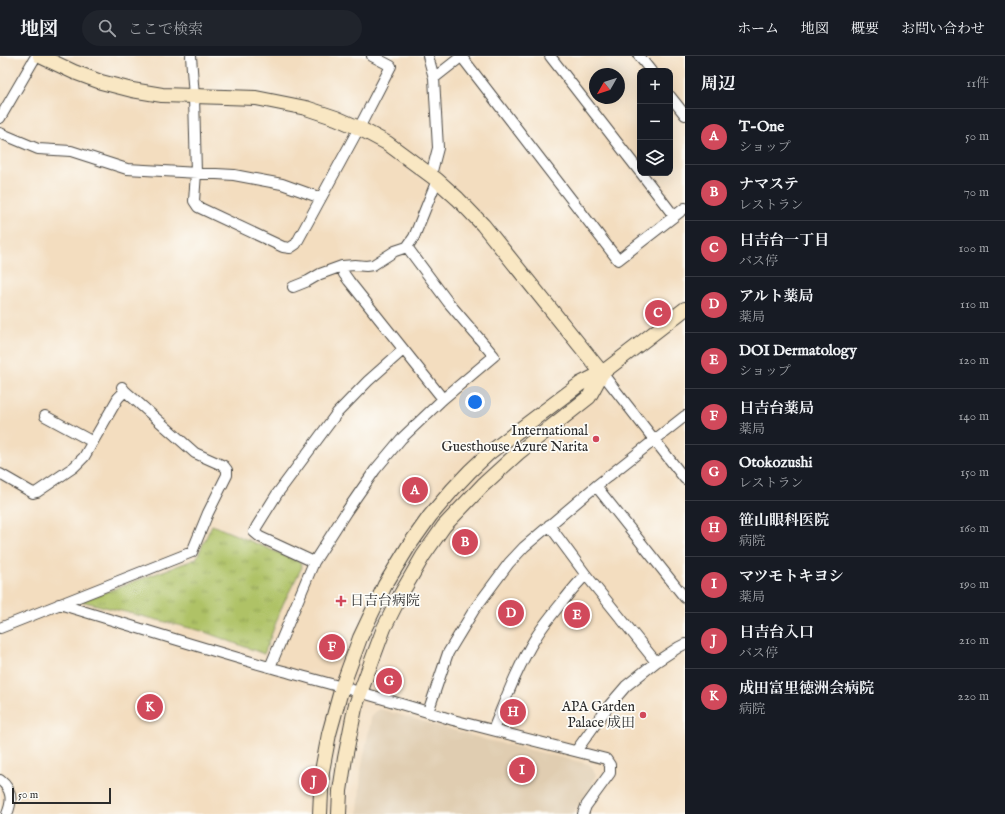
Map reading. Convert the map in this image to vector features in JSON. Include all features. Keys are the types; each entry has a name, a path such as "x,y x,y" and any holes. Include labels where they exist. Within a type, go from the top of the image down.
{"street":[{"path":"0,118 36,56"},
{"path":"40,56 74,72 101,82 132,90 162,95 256,98 306,108 336,118 387,143 434,178 458,199 483,225 685,479"},
{"path":"191,56 194,97 196,173 194,201 198,207 283,247 290,248 296,244 392,66 372,56"},
{"path":"293,287 308,282 320,274 342,266 373,265 395,251 407,247 414,237 434,178 438,148 434,78 428,56"},
{"path":"434,78 462,56 618,260 685,208"},
{"path":"550,56 637,167"},
{"path":"639,56 649,68"},
{"path":"673,100 685,115"},
{"path":"0,133 38,149 71,151 127,169 234,176 282,184 321,198"},
{"path":"644,176 674,216"},
{"path":"270,667 314,562 375,470 402,439 443,399 494,356 448,302 407,247"},
{"path":"342,266 344,274 349,282 443,399"},
{"path":"320,814 322,770 329,734 342,687 360,638 385,586 408,547 430,516 452,489 489,453 580,384 602,373 685,309"},
{"path":"314,562 260,537 254,532 289,476 337,413 368,381 403,350"},
{"path":"339,814 340,791 345,758 355,708 360,692 384,628 401,594 423,556 444,526 488,480 518,453 589,397 602,373"},
{"path":"0,474 33,493 37,492 74,467 84,457 123,389 195,453 224,466 227,470 227,475 208,513 192,552 0,628"},
{"path":"45,416 93,442"},
{"path":"428,712 448,654 474,610 509,563 524,547 549,525 685,416"},
{"path":"596,486 685,598"},
{"path":"549,525 586,575 656,662"},
{"path":"493,730 508,692 536,637 579,581 586,575"},
{"path":"60,604 453,720 606,759 610,765 610,772 586,806 583,814"},
{"path":"576,751 607,708 626,686 656,662 685,644"},
{"path":"0,780 10,790 11,801 7,814"}],"shaded area":[{"path":"380,709 487,740 589,764 596,774 592,786 575,810 574,814 358,814 361,770 372,714"}],"green space":[{"path":"212,525 300,562 302,567 283,604 264,654 202,631 81,601 196,559"}],"place":[{"name":"日吉台一丁目","path":"658,313"},
{"name":"International Guesthouse Azure Narita","path":"596,439"},
{"name":"T-One","path":"415,490"},
{"name":"ナマステ","path":"465,542"},
{"name":"日吉台病院","path":"341,601"},
{"name":"アルト薬局","path":"511,613"},
{"name":"DOI Dermatology","path":"577,615"},
{"name":"日吉台薬局","path":"332,647"},
{"name":"Otokozushi","path":"389,681"},
{"name":"成田富里徳洲会病院","path":"150,707"},
{"name":"笹山眼科医院","path":"513,712"},
{"name":"APA Garden Palace 成田","path":"643,715"},
{"name":"マツモトキヨシ","path":"522,770"},
{"name":"日吉台入口","path":"314,781"}]}
